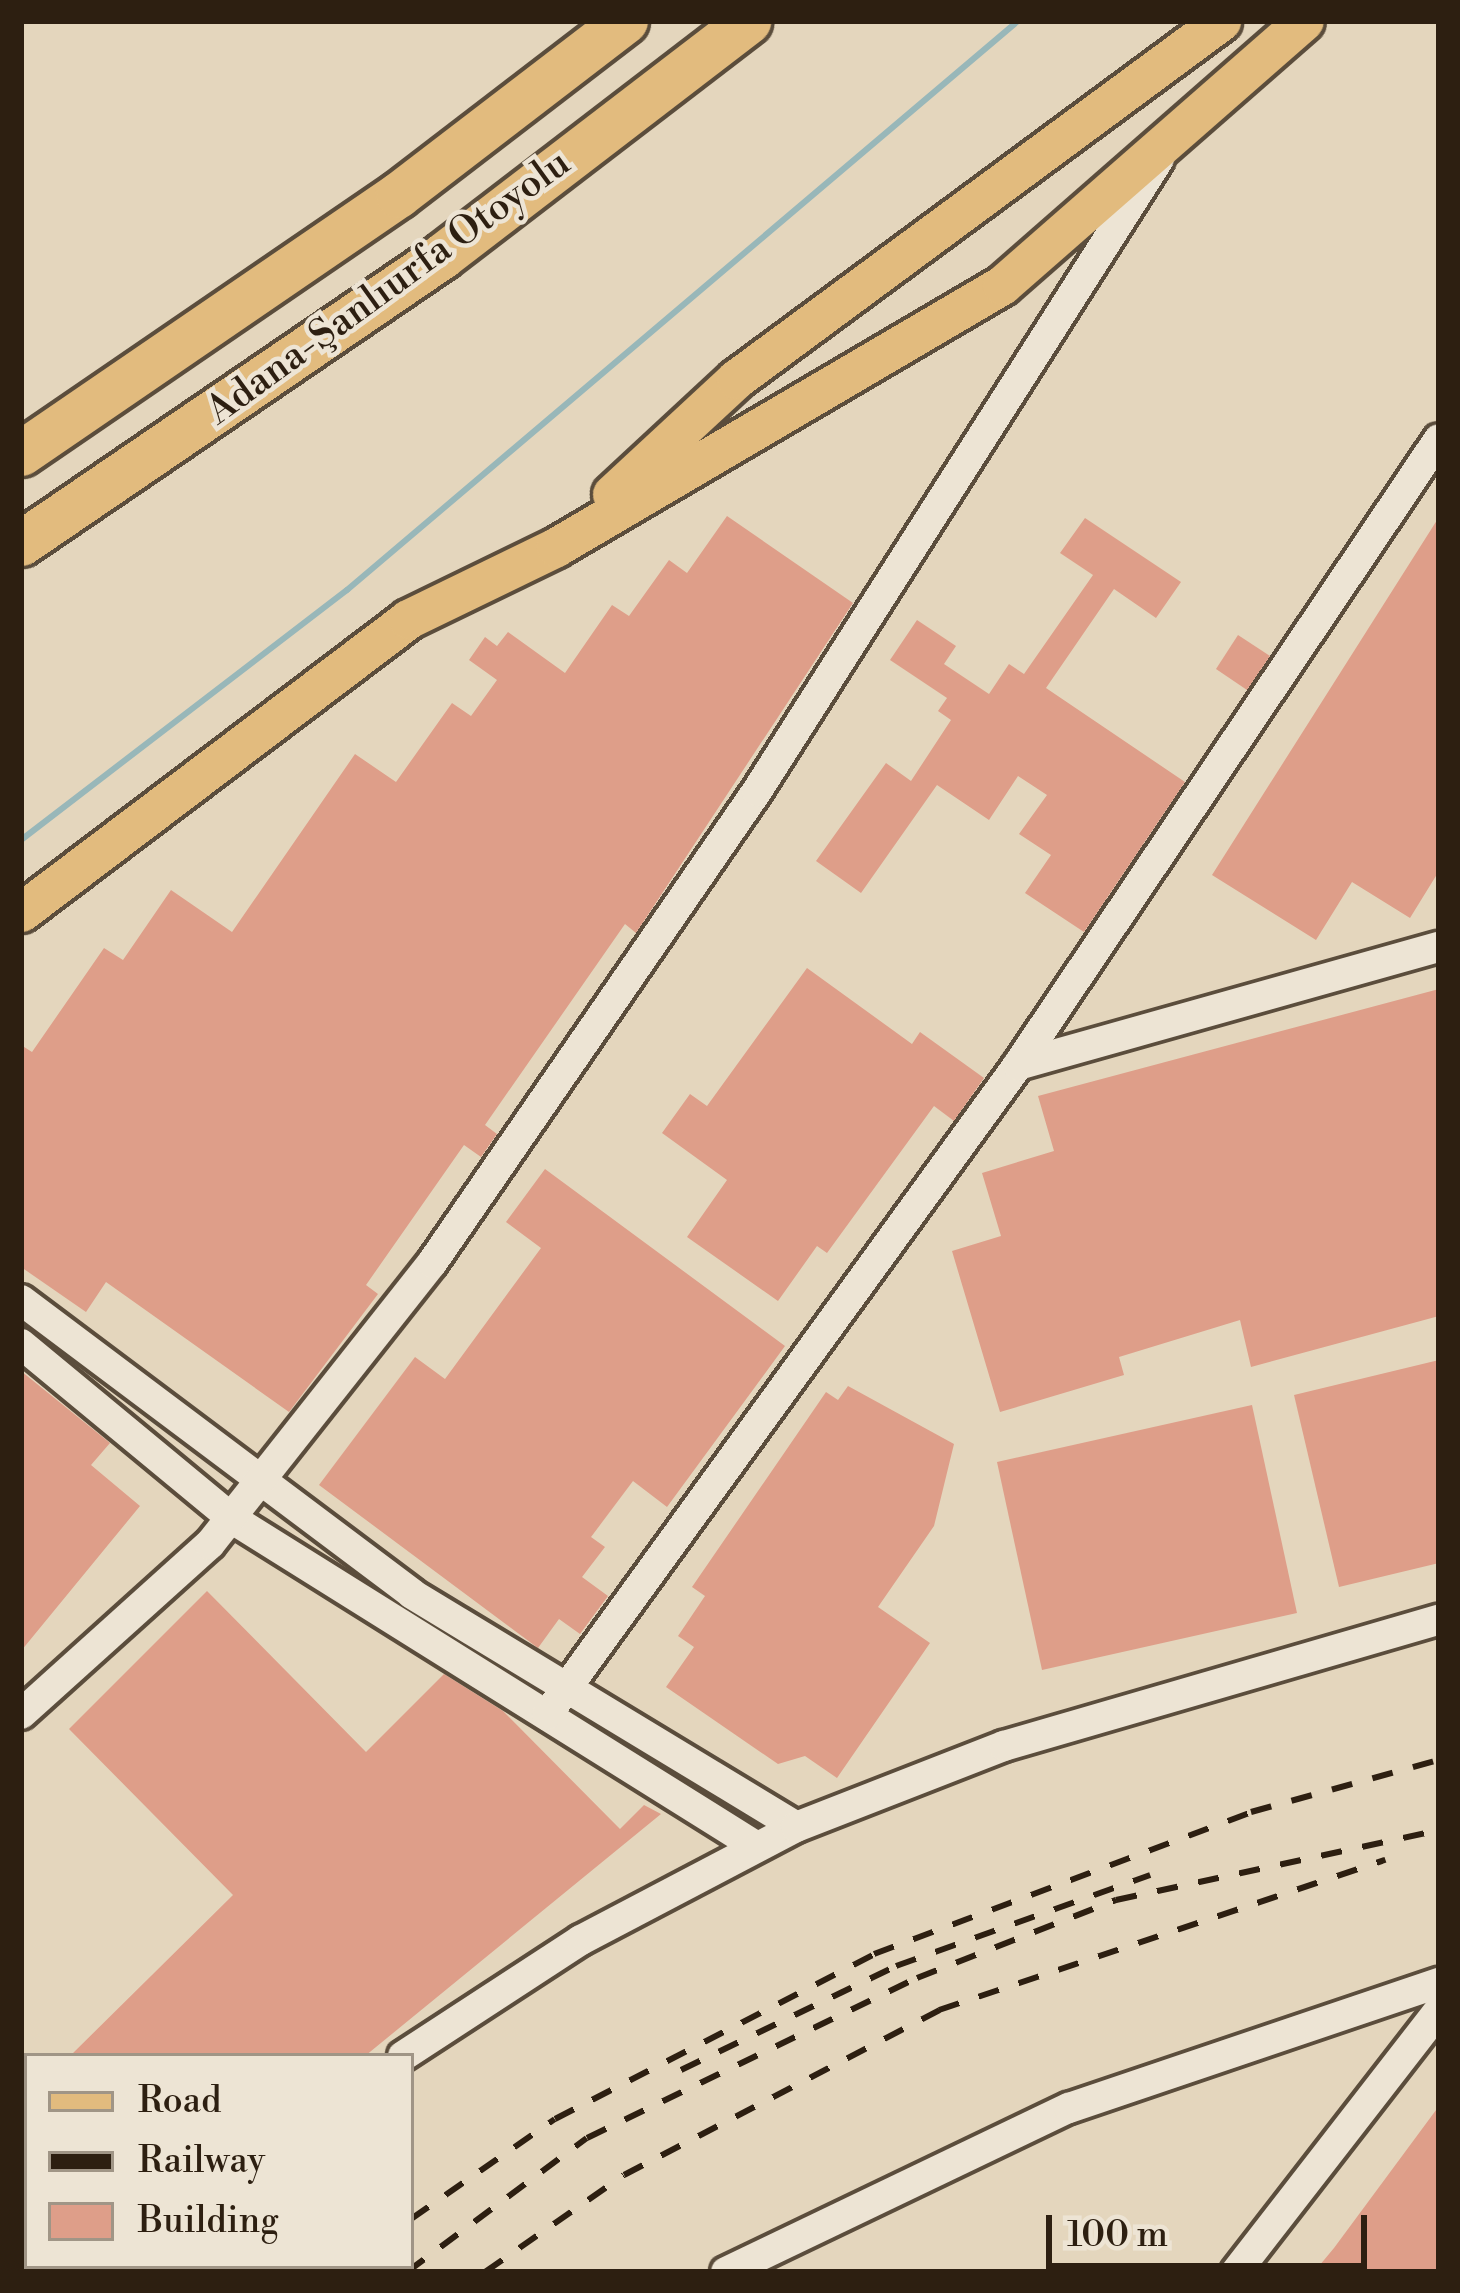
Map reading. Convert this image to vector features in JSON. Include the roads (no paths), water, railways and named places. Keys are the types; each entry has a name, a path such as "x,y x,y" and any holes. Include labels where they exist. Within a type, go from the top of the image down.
{"highway":[{"name":"Adana-Şanlıurfa Otoyolu","path":"21,453 398,195 625,21"},
{"name":"Adana-Şanlıurfa Otoyolu","path":"21,543 442,256 748,21"}],"main road":[{"path":"556,547 736,380 1220,21"},
{"path":"21,912 408,619 556,547 1002,285 1159,159 1304,21"}],"street":[{"path":"21,1714 231,1518 432,1263 757,791 1159,159"},
{"path":"547,1715 1018,1065 1439,439"},
{"path":"1018,1065 1439,947"},
{"path":"21,1300 258,1484 567,1690 796,1826"},
{"path":"21,1344 231,1518 757,1846"},
{"path":"408,2053 581,1940 796,1826 1004,1746 1439,1620"},
{"path":"726,2272 1069,2108 1439,1982"},
{"path":"1236,2272 1439,2010"}],"waterway":[{"path":"21,840 347,590 1018,21"}],"railway":[{"path":"414,2217 555,2119 874,1954 1251,1812 1439,1760"},
{"path":"414,2267 587,2138 917,1978 1116,1900 1439,1830"},
{"path":"485,2272 624,2175 939,2010 1385,1860"},
{"path":"681,2070 896,1966 1150,1875"},
{"path":"338,2272 342,2269"},
{"path":"379,2272 383,2269"},
{"path":"407,2272 411,2269"}]}
